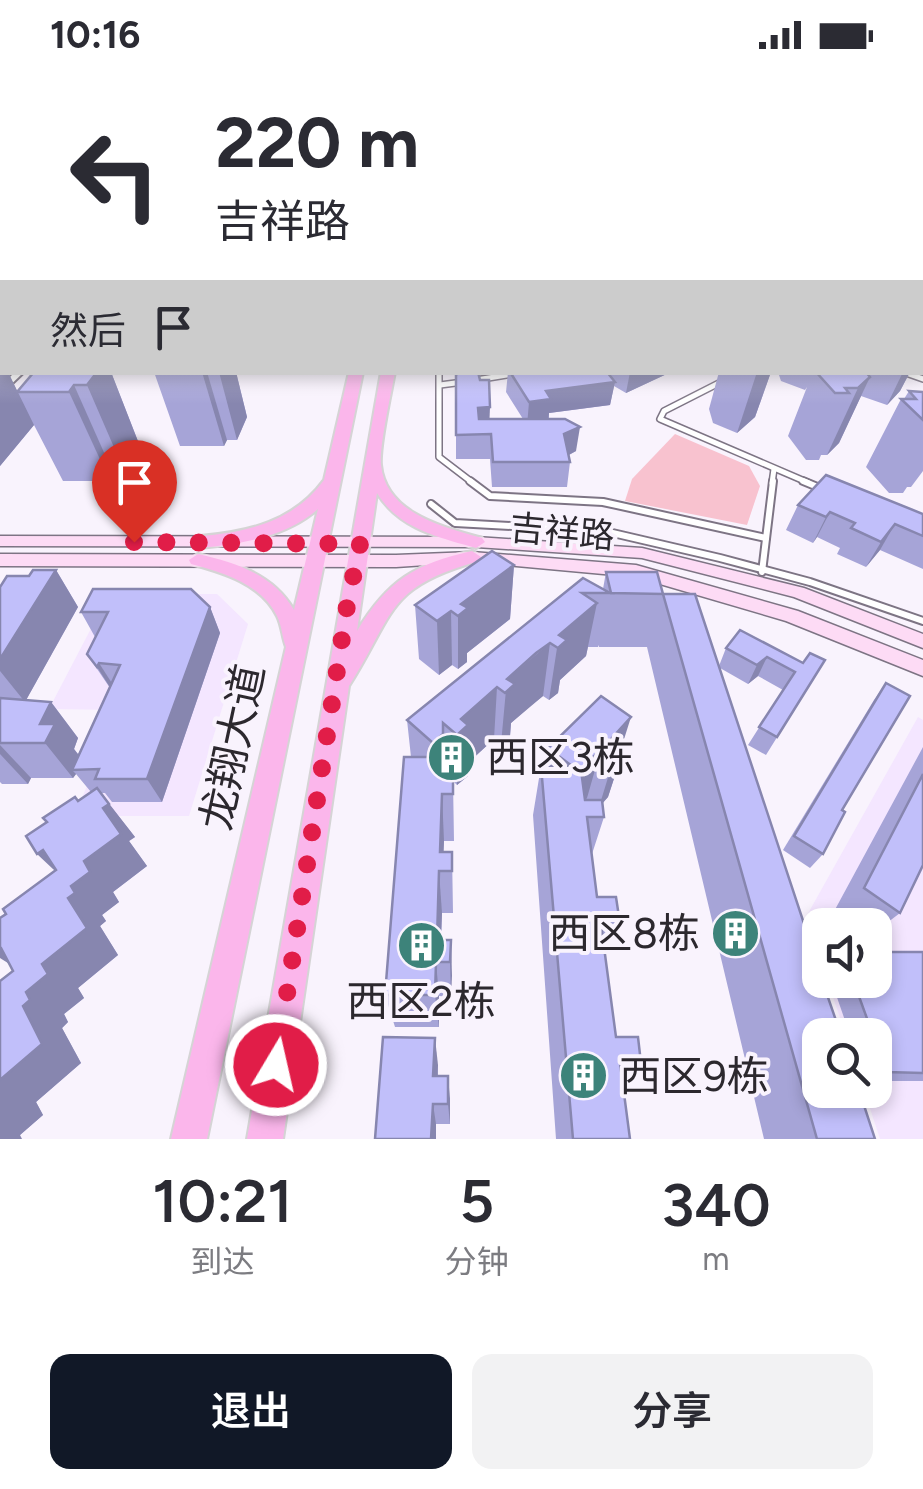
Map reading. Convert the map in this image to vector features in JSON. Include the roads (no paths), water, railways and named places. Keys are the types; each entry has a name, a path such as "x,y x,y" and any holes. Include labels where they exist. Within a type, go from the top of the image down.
{"main road":[{"name":"龙翔大道","path":"190,1139 355,375"},
{"path":"265,1139 388,375"},
{"path":"199,551 286,522 317,501 327,489 336,466"},
{"path":"374,466 389,502 404,518 474,549"},
{"name":"吉祥路","path":"0,541 199,551 474,549 642,553 761,576 923,641"},
{"path":"334,694 378,609 397,588 474,549"},
{"name":"吉祥路","path":"474,549 636,571 792,616 923,668"},
{"path":"199,551 243,572 276,597 294,634 295,656"},
{"name":"吉祥路","path":"0,560 199,551"}],"street":[{"path":"675,582 681,602"}],"lane":[{"path":"439,375 439,457 490,496 603,502 766,538"},
{"path":"440,385 506,375"},
{"path":"727,380 664,411 660,420 822,488"},
{"path":"761,576 774,469"},
{"path":"431,504 455,523 604,531 923,621"}],"place":[{"name":"西区3栋","path":"451,757"},
{"name":"西区8栋","path":"735,933"},
{"name":"西区2栋","path":"421,945"},
{"name":"西区9栋","path":"584,1076"}]}
